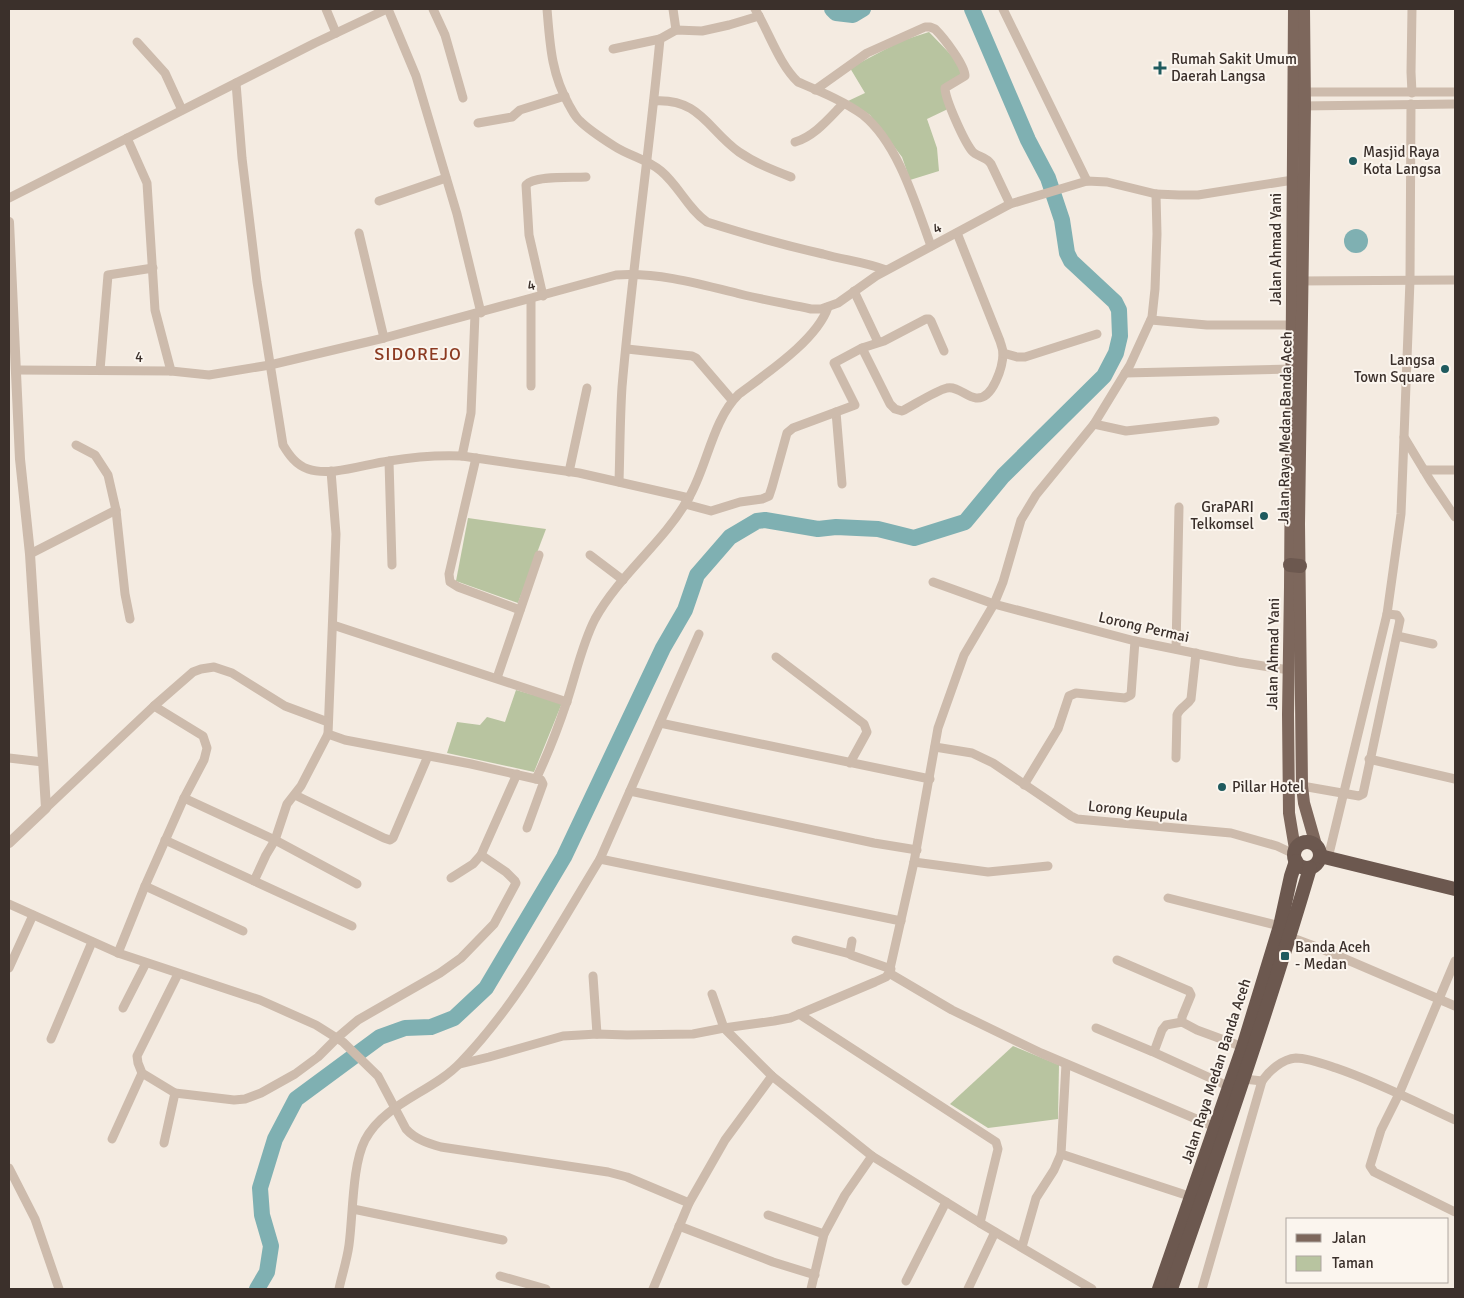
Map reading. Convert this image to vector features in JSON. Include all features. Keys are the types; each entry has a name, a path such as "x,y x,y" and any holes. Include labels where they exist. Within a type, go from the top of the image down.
{"highway":[{"path":"1321,853 1317,864 1310,868 1302,867 1295,855 1304,842 1321,853 1455,890"},
{"name":"Jalan Raya Medan Banda Aceh","path":"1160,1289 1215,1126 1236,1080 1243,1047 1280,926 1295,855"},
{"name":"Jalan Raya Medan Banda Aceh","path":"1171,1289 1236,1080 1290,937 1310,868"}],"main road":[{"name":"Jalan Ahmad Yani","path":"1294,9 1299,106 1293,180 1297,281 1292,325 1295,566 1288,714 1289,813 1295,855"},
{"path":"1299,92 1304,9"},
{"name":"Jalan Raya Medan Banda Aceh","path":"1299,106 1295,566 1302,786 1304,803 1321,853"}],"street":[{"path":"326,9 336,33"},
{"path":"9,198 387,9 416,76 457,214 478,313 471,413 462,456"},
{"path":"433,9 445,36 463,98"},
{"path":"547,9 553,63 565,96 579,121 614,147 647,161 660,170 672,181 695,213 707,222 761,239 856,261 886,270"},
{"path":"673,9 676,30"},
{"path":"1003,9 1087,181 1107,182 1156,194 1198,195 1293,180"},
{"path":"1412,9 1412,93"},
{"path":"613,49 660,39 676,30 702,31 729,25 757,12 787,71 798,82 861,114 870,122 896,156 932,246"},
{"path":"815,90 868,53 925,27 935,29 960,62 966,74 945,88 945,93 952,110 972,152 987,159 991,164 1010,204"},
{"path":"619,482 622,388 660,39"},
{"path":"136,42 165,73 182,110"},
{"path":"236,83 242,158 257,282 283,445 293,460 306,468 331,471 389,461 462,456 569,472 619,482 687,501 711,511 769,496 787,433 794,428 855,404 834,363 926,319 929,319 944,351"},
{"path":"1299,92 1455,92"},
{"path":"478,123 512,117 520,110 565,96"},
{"path":"654,102 676,102 693,110 705,119 738,152 758,164 791,177"},
{"path":"796,142 812,133 843,104"},
{"path":"1321,853 1344,794 1387,614 1401,514 1410,280 1411,104"},
{"path":"1299,106 1455,104"},
{"path":"127,138 148,183 155,310 171,371"},
{"path":"543,296 528,235 526,185 532,181 553,178 586,177"},
{"path":"379,201 446,178"},
{"name":"4","path":"16,370 171,371 208,375 270,365 384,338 616,275 646,274 811,309 821,309 838,303 886,270 1010,204 1087,181"},
{"path":"460,1064 574,1034 679,1035 774,1022 790,1018 875,982 890,971 917,850 938,728 964,655 994,604 1003,582 1021,520 1036,495 1094,424 1125,373 1143,340 1151,320 1155,289 1156,194"},
{"path":"9,222 11,316 16,370 20,459 30,554 46,808"},
{"path":"360,233 384,338"},
{"path":"862,348 890,404 899,411 948,388 973,398 984,396 994,387 1003,352 956,233"},
{"path":"100,370 108,275 152,268"},
{"path":"1297,281 1455,280"},
{"path":"854,291 878,342"},
{"path":"531,299 531,386"},
{"path":"536,779 546,759 567,702 582,652 595,620 623,580 666,532 687,501 732,400 787,358 824,320 828,307"},
{"path":"1151,320 1207,326 1292,325"},
{"path":"1003,352 1016,357 1025,357 1097,334"},
{"path":"626,349 692,356 696,358 732,400"},
{"path":"1125,373 1292,369"},
{"path":"569,472 587,388"},
{"path":"836,412 842,484"},
{"path":"1094,424 1126,431 1215,421"},
{"path":"1404,437 1455,517"},
{"path":"76,446 96,455 108,475 116,510 125,594 130,619"},
{"path":"476,458 449,574 450,582 458,587 520,610"},
{"path":"389,461 392,565"},
{"path":"1424,470 1455,470"},
{"path":"254,882 275,840 288,804 295,795 328,734 336,534 331,471"},
{"path":"1176,649 1179,507"},
{"path":"30,554 116,510"},
{"path":"497,678 539,555"},
{"path":"590,555 623,580"},
{"name":"Lorong Permai","path":"933,582 994,604 1135,641 1289,670"},
{"path":"1302,786 1359,796 1363,794 1400,618 1397,615 1387,614"},
{"path":"333,625 567,702"},
{"path":"339,1289 349,1247 359,1158 364,1142 374,1126 394,1109 460,1064 500,1015 532,971 600,859 699,634"},
{"path":"1396,636 1433,644"},
{"path":"1024,785 1058,729 1069,696 1076,693 1125,698 1131,694 1135,641"},
{"path":"1176,758 1177,715 1179,710 1188,704 1191,699 1196,653"},
{"path":"776,657 864,724 866,732 850,763"},
{"path":"9,844 154,706 193,672 214,667 232,673 285,706 328,722"},
{"path":"118,953 165,840 204,760 207,748 203,736 154,706"},
{"path":"660,723 930,779"},
{"path":"328,734 345,740 541,780 543,784 527,828"},
{"name":"Lorong Keupula","path":"935,747 980,756 1077,819 1230,834 1277,846 1295,855"},
{"path":"295,795 390,840 393,838 428,756"},
{"path":"9,758 43,762"},
{"path":"1369,759 1455,779"},
{"path":"451,878 472,864 481,855 516,774"},
{"path":"630,791 874,843 917,850"},
{"path":"184,798 275,840 357,884"},
{"path":"165,840 352,926"},
{"path":"178,974 137,1056 142,1073 175,1094 218,1099 245,1099 261,1093 294,1074 318,1057 365,1016 440,974 462,958 494,924 516,882 506,872 481,855"},
{"path":"600,859 901,921"},
{"path":"914,862 988,872 1048,866"},
{"path":"145,886 243,931"},
{"path":"1168,898 1280,926"},
{"path":"9,904 118,953 146,964 260,1000 316,1025 340,1039 378,1076 406,1129 424,1142 441,1147 627,1176 689,1203"},
{"path":"9,968 33,915"},
{"path":"1290,937 1455,1006"},
{"path":"796,940 850,954 890,971 952,1010 1066,1064 1215,1126"},
{"path":"850,954 852,941"},
{"path":"51,1039 92,942"},
{"path":"1117,960 1190,992 1191,995 1182,1017 1182,1022"},
{"path":"1455,961 1399,1094 1381,1130 1371,1168 1374,1172 1455,1212"},
{"path":"123,1008 146,964"},
{"path":"593,976 597,1034"},
{"path":"712,994 724,1028 772,1076 872,1156 1092,1289"},
{"path":"799,1014 996,1142 998,1146 980,1223"},
{"path":"1151,1051 1155,1049 1162,1030 1166,1025 1182,1022 1197,1030 1243,1047"},
{"path":"1096,1028 1151,1051 1236,1080 1262,1081"},
{"path":"1203,1289 1262,1081 1277,1066 1296,1058 1325,1064 1365,1078 1455,1120"},
{"path":"1022,1247 1036,1198 1054,1170 1061,1154 1066,1064"},
{"path":"112,1138 142,1073"},
{"path":"653,1289 689,1203 725,1140 772,1076"},
{"path":"164,1143 175,1094"},
{"path":"1061,1154 1192,1197"},
{"path":"811,1289 824,1234 845,1195 872,1156"},
{"path":"9,1168 35,1219 59,1289"},
{"path":"906,1281 946,1202"},
{"path":"353,1209 503,1240"},
{"path":"768,1214 824,1234"},
{"path":"679,1226 773,1262 815,1275"},
{"path":"968,1289 995,1232"},
{"path":"500,1276 546,1289"}],"green space":[{"path":"929,32 955,59 964,75 943,86 950,108 927,119 937,148 939,171 910,180 902,157 870,115 848,101 865,93 850,68 901,41"},
{"path":"468,518 546,529 518,603 456,581"},
{"path":"516,690 562,703 534,772 447,753 457,722 480,725 487,717 505,722"},
{"path":"1013,1046 1059,1065 1058,1119 988,1128 950,1104"}],"water":[{"path":"1356,229 1365,232 1368,241 1365,250 1356,253 1347,250 1344,241 1347,232"}],"waterway":[{"path":"832,9 836,13 853,15 863,9"},
{"path":"257,1289 267,1272 271,1246 262,1215 260,1188 275,1139 296,1099 380,1037 405,1028 431,1027 454,1018 486,988 564,857 663,648 685,610 697,575 730,537 757,521 765,520 818,529 836,527 878,529 914,538 965,522 1003,476 1104,376 1116,353 1120,336 1119,310 1115,302 1071,261 1067,253 1062,220 1048,178 1028,140 972,9"}],"place":[{"name":"Rumah Sakit Umum Daerah Langsa","path":"1160,68"},
{"name":"Masjid Raya Kota Langsa","path":"1353,161"},
{"name":"Langsa Town Square","path":"1445,369"},
{"name":"GraPARI Telkomsel","path":"1264,516"},
{"name":"Pillar Hotel","path":"1222,787"},
{"name":"Banda Aceh - Medan","path":"1285,956"}],"district":[{"name":"SIDOREJO","path":"418,354"}]}
